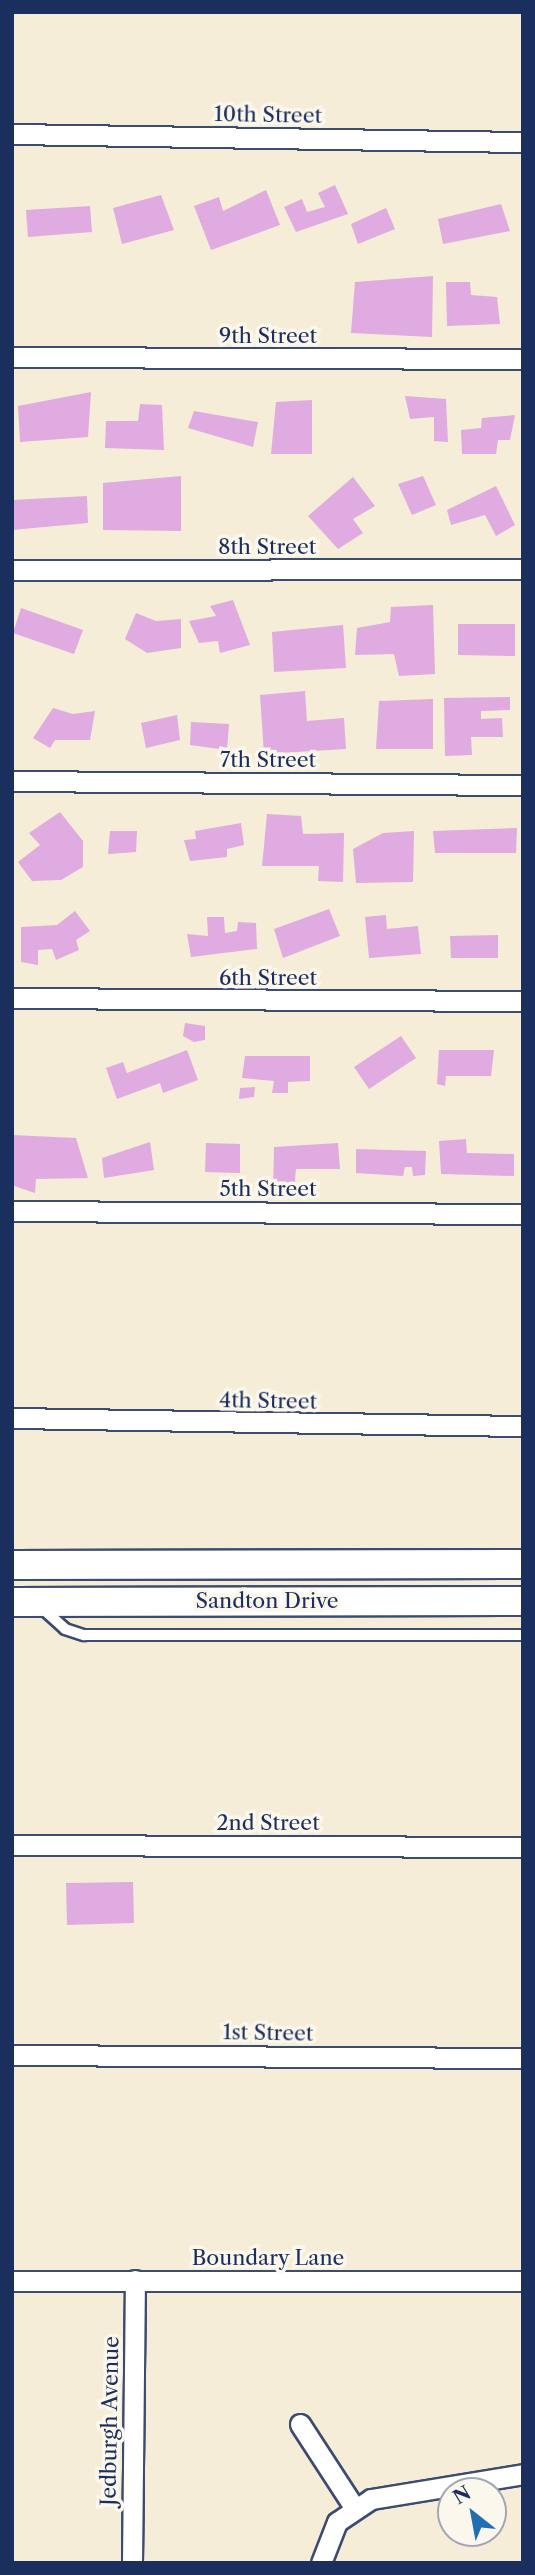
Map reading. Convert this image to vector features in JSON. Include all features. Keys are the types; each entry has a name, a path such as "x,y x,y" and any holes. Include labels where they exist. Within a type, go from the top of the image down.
{"main road":[{"name":"Sandton Drive","path":"12,1565 523,1564"},
{"name":"Sandton Drive","path":"24,1601 523,1601"}],"street":[{"name":"10th Street","path":"12,134 523,142"},
{"name":"9th Street","path":"12,357 523,359"},
{"name":"8th Street","path":"12,570 523,569"},
{"name":"7th Street","path":"12,781 523,785"},
{"name":"6th Street","path":"12,998 523,1001"},
{"name":"5th Street","path":"12,1211 523,1214"},
{"name":"4th Street","path":"12,1419 523,1426"},
{"name":"2nd Street","path":"12,1845 523,1847"},
{"name":"1st Street","path":"12,2055 523,2058"},
{"name":"Jedburgh Avenue","path":"132,2563 135,2280"},
{"name":"Boundary Lane","path":"12,2281 523,2281"},
{"path":"300,2424 354,2507"},
{"path":"321,2563 327,2537 354,2507 383,2497 523,2474"}],"lane":[{"path":"24,1601 65,1629 84,1635 523,1635"}],"building":[{"path":"335,185 348,214 296,232 284,207 302,199 307,212 325,207 318,193"},
{"path":"266,190 280,225 211,250 194,206 219,197 223,211"},
{"path":"161,195 174,230 122,244 113,208"},
{"path":"501,204 510,231 443,244 438,219"},
{"path":"90,206 92,232 28,237 26,210"},
{"path":"386,208 395,229 358,244 351,224"},
{"path":"433,276 432,337 351,333 355,282"},
{"path":"446,282 470,282 471,295 497,297 500,324 447,326"},
{"path":"91,392 88,437 20,442 18,406"},
{"path":"405,396 446,399 448,442 434,441 434,417 410,419"},
{"path":"312,400 312,454 271,454 276,402"},
{"path":"140,404 162,405 164,450 105,448 106,421 138,421"},
{"path":"194,411 258,422 253,447 188,428"},
{"path":"515,415 510,440 498,440 496,454 462,454 461,430 481,428 482,418"},
{"path":"181,476 181,531 103,530 103,483"},
{"path":"423,476 436,505 412,515 398,484"},
{"path":"353,477 375,506 353,519 363,533 338,549 308,516"},
{"path":"496,486 515,525 496,536 485,515 451,525 447,510"},
{"path":"87,496 88,523 12,530 12,500"},
{"path":"233,600 250,645 220,653 218,641 199,643 189,621 216,616 210,606"},
{"path":"433,605 435,674 399,676 394,654 355,655 357,628 390,622 391,607"},
{"path":"21,608 83,630 74,654 13,633"},
{"path":"136,613 156,621 181,619 181,648 147,653 125,639"},
{"path":"458,624 515,624 515,656 458,655"},
{"path":"343,625 346,668 274,672 272,632"},
{"path":"305,691 307,721 344,718 346,749 264,754 260,695"},
{"path":"510,697 510,710 481,711 481,719 502,718 503,737 471,737 472,755 445,756 444,698"},
{"path":"433,699 433,749 376,749 379,701"},
{"path":"53,708 73,714 95,711 90,740 55,740 50,748 33,738"},
{"path":"177,715 180,740 146,748 141,723"},
{"path":"191,722 229,724 227,750 190,745"},
{"path":"60,812 83,841 83,867 61,880 32,881 18,862 40,845 29,833"},
{"path":"267,814 301,816 303,834 344,833 343,882 318,881 319,866 262,866"},
{"path":"241,823 244,845 227,849 227,857 190,861 184,840 196,839 195,831"},
{"path":"517,828 516,853 435,853 433,831"},
{"path":"110,831 137,831 136,852 108,854"},
{"path":"414,831 413,882 356,883 353,849 383,833"},
{"path":"329,909 340,936 283,958 274,929"},
{"path":"75,911 90,931 76,940 79,950 56,960 52,949 38,950 38,965 21,962 21,927 57,925"},
{"path":"386,915 387,929 418,926 421,954 369,958 365,917"},
{"path":"207,917 224,917 225,933 237,931 238,922 256,923 257,949 191,957 187,934 208,936"},
{"path":"498,935 498,958 451,958 450,936"},
{"path":"185,1023 205,1026 205,1040 194,1042 183,1036"},
{"path":"401,1036 416,1058 369,1089 354,1067"},
{"path":"187,1050 198,1080 163,1093 160,1083 117,1099 106,1068 123,1062 127,1073"},
{"path":"439,1050 494,1050 491,1076 446,1076 445,1086 437,1084"},
{"path":"245,1056 310,1056 310,1081 288,1082 288,1093 272,1093 274,1081 242,1078"},
{"path":"255,1087 254,1097 239,1099 240,1088"},
{"path":"12,1135 76,1138 88,1178 36,1179 35,1193 14,1186"},
{"path":"466,1139 467,1153 514,1154 514,1176 441,1174 439,1141"},
{"path":"150,1142 154,1170 104,1178 102,1158"},
{"path":"206,1143 240,1144 240,1173 205,1172"},
{"path":"338,1143 340,1169 296,1169 294,1191 273,1189 274,1147"},
{"path":"356,1149 426,1151 425,1175 413,1176 412,1167 405,1167 403,1176 356,1173"},
{"path":"133,1882 134,1923 67,1925 66,1883"}]}
